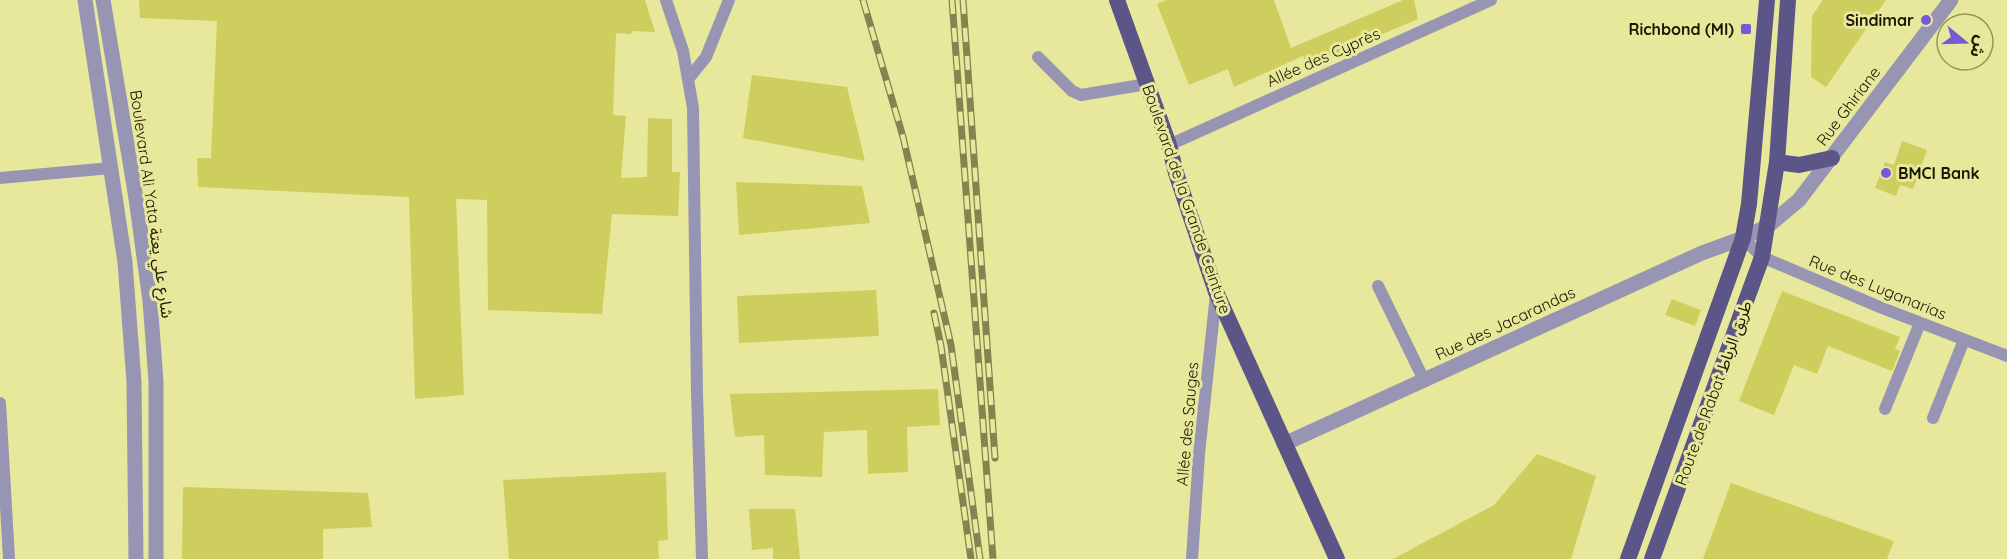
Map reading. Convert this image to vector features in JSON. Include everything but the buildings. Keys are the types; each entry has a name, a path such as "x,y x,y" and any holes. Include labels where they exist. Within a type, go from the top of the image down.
{"main road":[{"name":"Boulevard de la Grande Ceinture","path":"1117,0 1169,145 1176,173 1216,292 1337,559"},
{"name":"Route de Rabat طريق الرباط","path":"1628,559 1743,238 1749,204 1767,0"},
{"name":"Route de Rabat طريق الرباط","path":"1652,559 1762,257 1777,162 1788,0"},
{"path":"1777,162 1799,165 1832,158"}],"street":[{"name":"Boulevard Ali Yata شارع علي يعتة","path":"85,0 125,262 133,356 136,559"},
{"name":"Boulevard Ali Yata شارع علي يعتة","path":"103,0 136,198 150,301 156,381 156,559"},
{"path":"666,0 675,24 689,78 693,108 702,559"},
{"path":"689,78 706,57 729,0"},
{"name":"Allée des Cyprès","path":"1169,145 1491,0"},
{"name":"Rue Ghiriane","path":"1743,238 1768,226 1799,200 1951,0"},
{"path":"1038,57 1072,91 1081,95 1147,84"},
{"path":"0,178 111,168"},
{"name":"Rue des Luganarias","path":"1743,238 1762,257 1920,323 2007,356"},
{"name":"Rue des Jacarandas","path":"1284,444 1702,254 1743,238"},
{"path":"1378,286 1424,380"},
{"name":"Allée des Sauges","path":"1192,559 1199,454 1216,292"},
{"path":"1885,409 1920,323"},
{"path":"1933,418 1964,340"},
{"path":"0,403 4,522 9,559"}],"railway":[{"path":"863,0 903,137 951,345 980,559"},
{"path":"952,0 993,559"},
{"path":"963,0 995,458"},
{"path":"934,313 941,346 971,559"}],"place":[{"name":"Sindimar","path":"1926,20"},
{"name":"Richbond (MI)","path":"1746,29"},
{"name":"BMCI Bank","path":"1886,173"}]}
